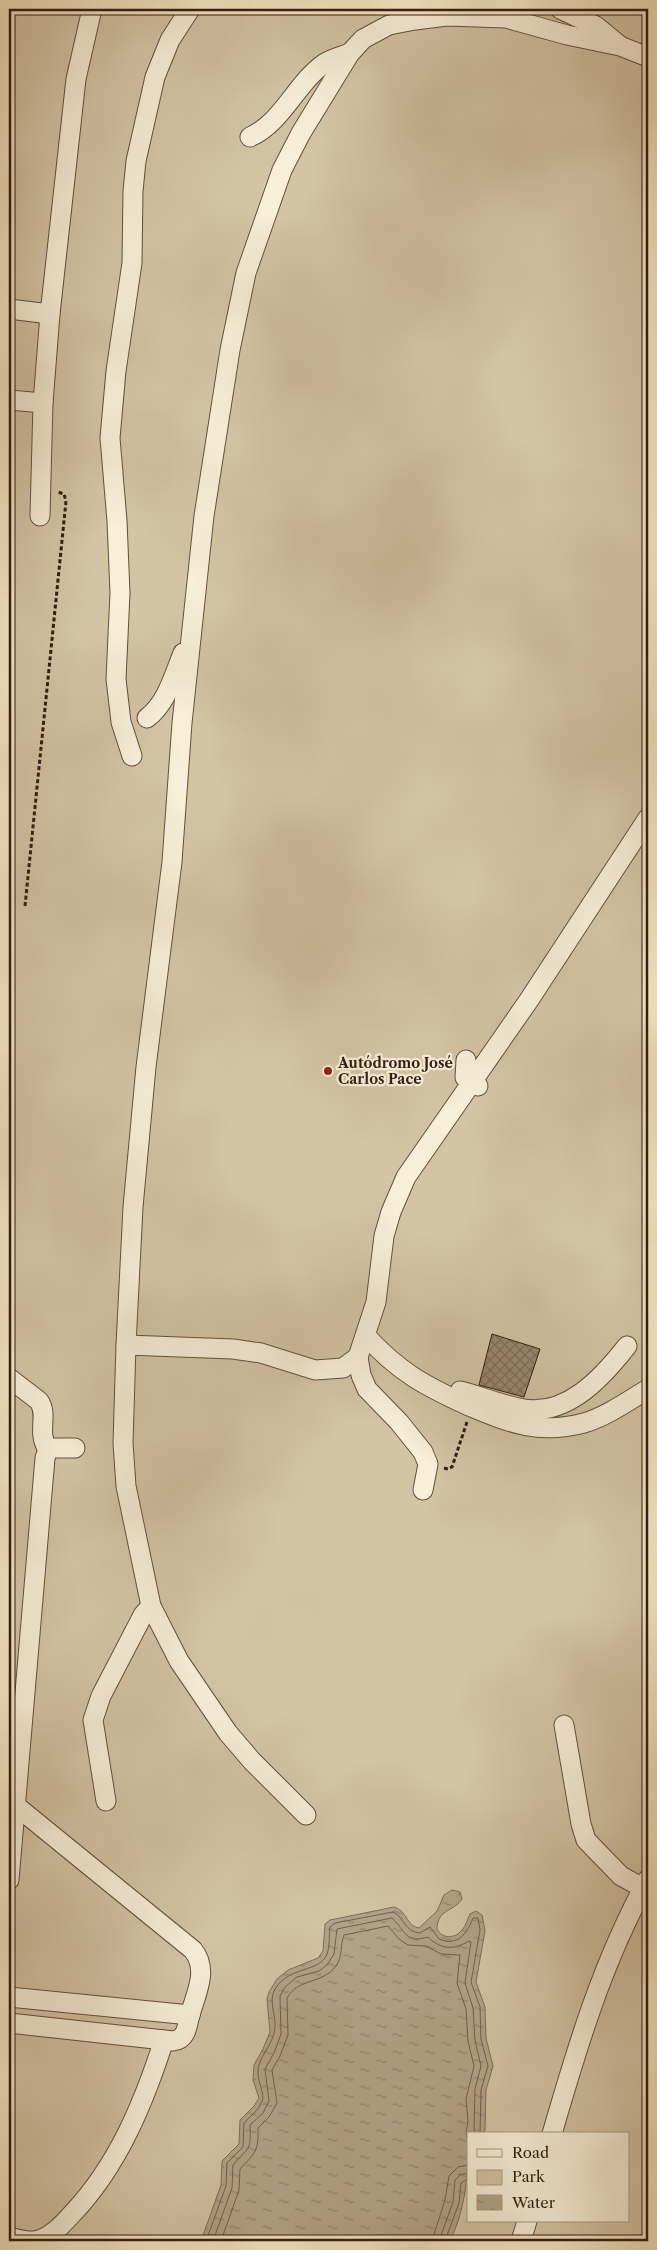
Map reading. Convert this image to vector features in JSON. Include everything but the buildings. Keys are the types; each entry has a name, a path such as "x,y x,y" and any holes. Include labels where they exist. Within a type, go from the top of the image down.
{"lane":[{"path":"40,516 43,404 50,314 76,79 92,9"},
{"path":"132,756 121,722 116,679 120,593 117,521 110,438 116,371 132,263 133,191 136,160 154,77 170,40 190,9"},
{"path":"560,9 596,26 620,46"},
{"path":"306,1816 228,1734 179,1661 151,1606 126,1486 123,1434 133,1207 146,1067 172,862 190,638 217,426 230,350 246,273 282,170 301,133 350,53 362,38 389,25 415,20 447,16 506,18 576,38 620,46 648,57"},
{"path":"250,137 270,124 321,67 338,57 350,53"},
{"path":"9,309 50,314"},
{"path":"9,400 43,404"},
{"path":"147,718 156,712 161,704 190,638"},
{"path":"126,1345 233,1349 261,1353 315,1370 342,1368 351,1364 358,1357 376,1302 384,1236 395,1198 406,1177 475,1084 648,818"},
{"path":"466,1060 464,1075 475,1084"},
{"path":"366,1336 398,1367 434,1390 517,1425 542,1429 595,1419 648,1389"},
{"path":"434,1390 447,1388 521,1409 544,1409 570,1401 582,1393 617,1359 627,1346"},
{"path":"358,1357 361,1375 367,1389 418,1443 428,1464 423,1490"},
{"path":"9,1378 39,1401 42,1406 41,1434 48,1450 45,1458 9,1880"},
{"path":"48,1450 75,1448"},
{"path":"106,1801 94,1729 95,1708 143,1615 151,1606"},
{"path":"553,2132 585,2022 598,1987 646,1884 621,1876 586,1840 581,1824 564,1725"},
{"path":"9,2023 178,2040 183,2037 201,1973 199,1958 193,1950 15,1805"},
{"path":"9,1997 190,2015"},
{"path":"9,2237 36,2241 52,2234 81,2205 99,2183 117,2154 139,2106 153,2075 164,2040"},
{"path":"521,2241 527,2222"}],"path":[{"path":"25,906 66,501 62,492 40,490"},
{"path":"428,1464 451,1468 472,1407"}],"green space":[{"name":"Autódromo José Carlos Pace","path":"9,9 648,9 648,2241 9,2241"}],"water":[{"path":"452,1890 460,1892 462,1899 440,1918 437,1929 442,1935 449,1937 459,1933 470,1914 476,1911 482,1915 485,1931 476,1982 485,2007 486,2038 493,2066 486,2090 484,2132 467,2132 467,2171 463,2202 456,2228 450,2241 201,2241 221,2185 222,2161 239,2144 240,2120 259,2098 253,2080 254,2065 270,2032 267,1999 277,1979 288,1970 318,1958 323,1951 325,1924 330,1920 394,1907 402,1911 411,1924 419,1928 437,1911 444,1895"}],"place":[{"name":"Autódromo José Carlos Pace","path":"328,1071"}]}
